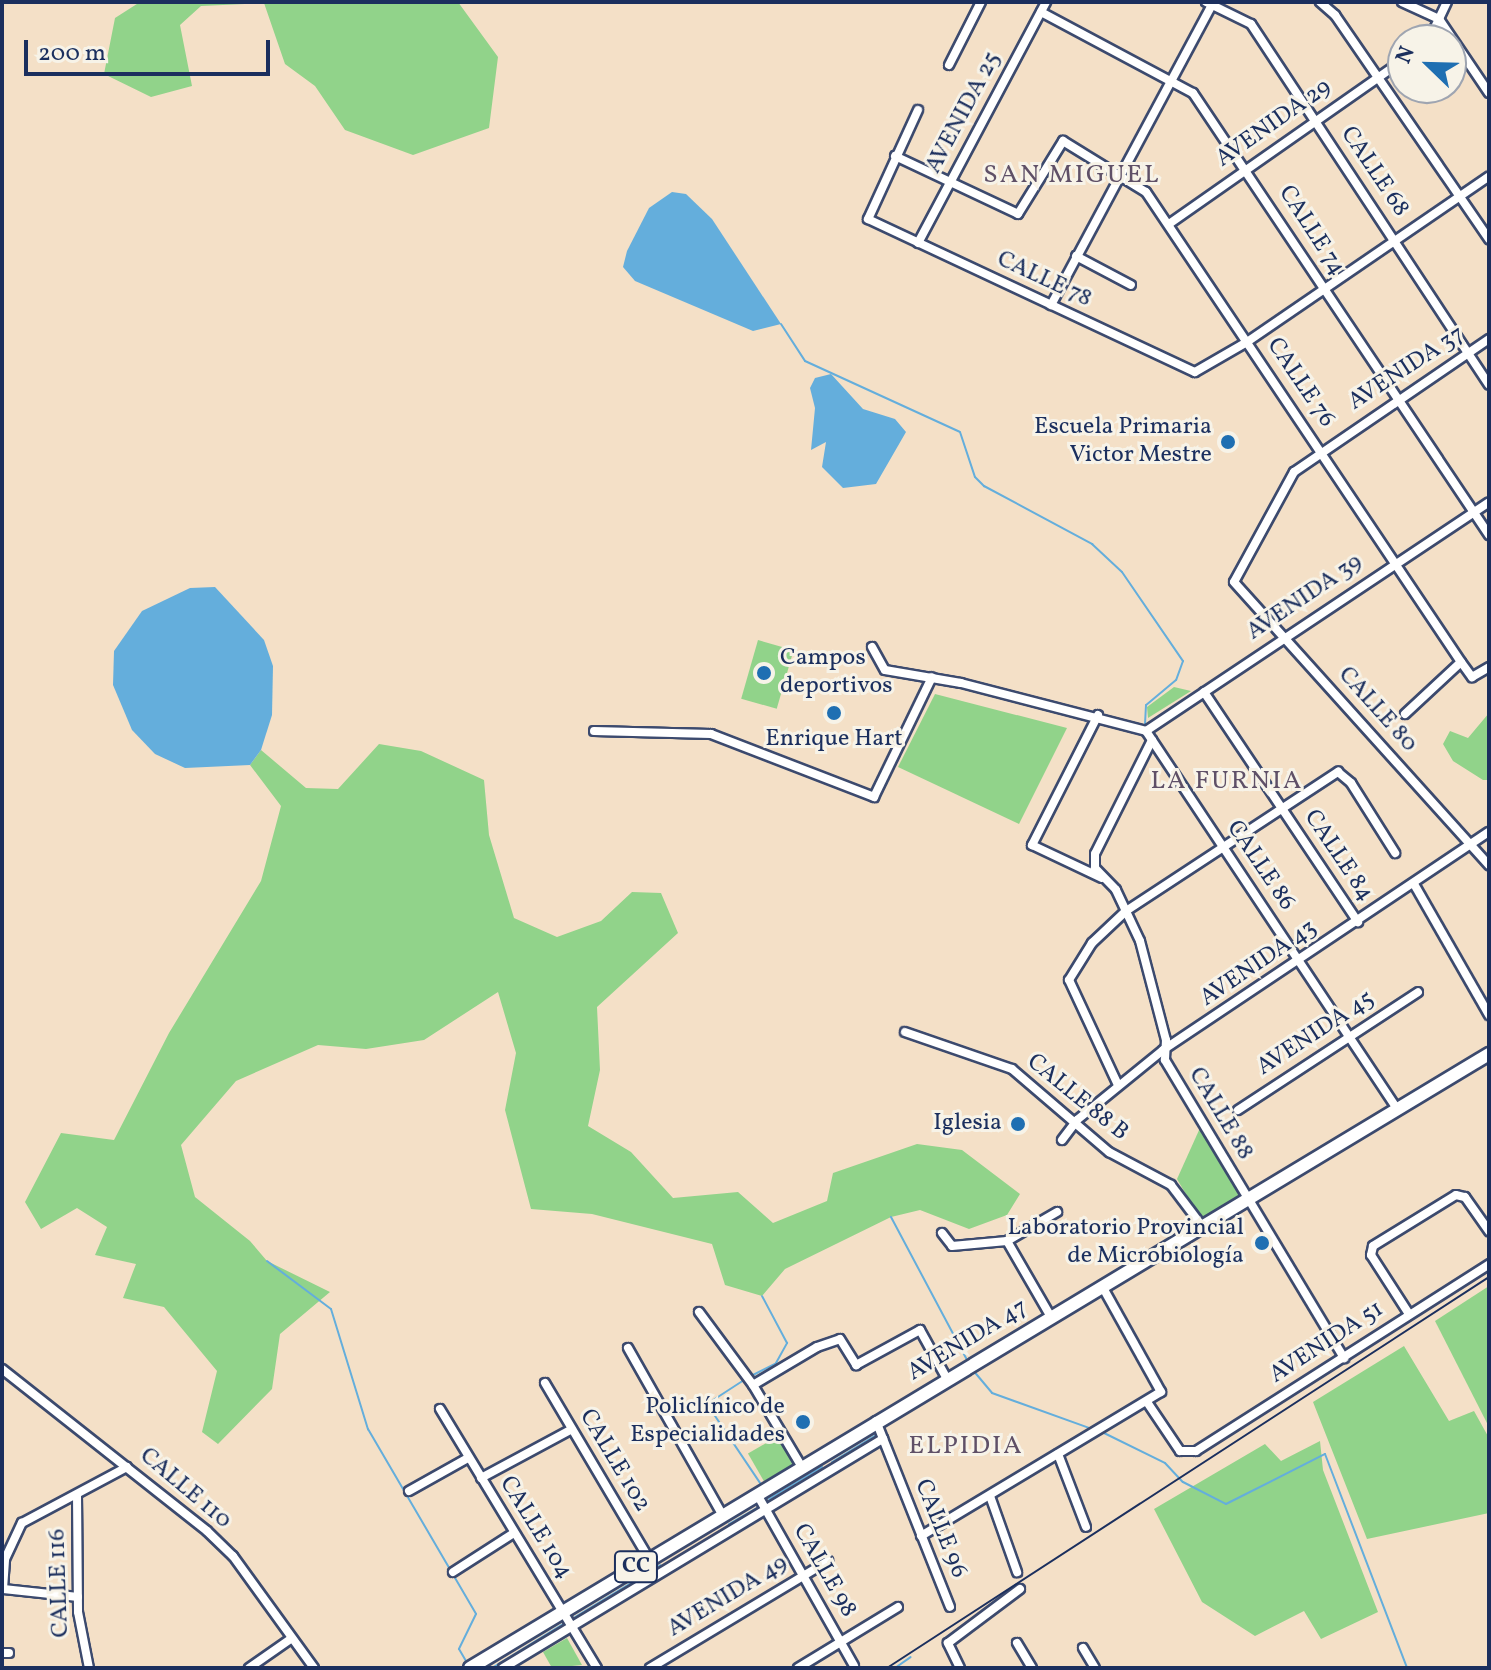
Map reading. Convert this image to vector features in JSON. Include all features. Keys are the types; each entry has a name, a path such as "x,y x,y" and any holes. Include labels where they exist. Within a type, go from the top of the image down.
{"main road":[{"name":"AVENIDA 47","path":"470,1668 1489,1054"}],"street":[{"path":"949,65 981,2"},
{"name":"AVENIDA 25","path":"918,243 1046,2"},
{"path":"1320,2 1335,15 1489,239"},
{"path":"1402,2 1439,19 1489,93"},
{"path":"1437,24 1447,2"},
{"path":"1051,305 1209,3"},
{"name":"CALLE 68","path":"1209,3 1251,24 1489,385"},
{"name":"CALLE 74","path":"1041,12 1193,93 1489,535"},
{"name":"AVENIDA 29","path":"1169,224 1245,167 1387,71"},
{"path":"918,110 895,156 949,183"},
{"name":"CALLE 76","path":"949,183 1014,214 1023,209 1059,143 1066,142 1120,172 1146,192 1397,561 1461,662 1472,677 1489,667"},
{"name":"CALLE 78","path":"895,156 868,211 871,222 1202,372 1247,342"},
{"path":"1247,342 1489,176"},
{"path":"1076,256 1131,285"},
{"name":"AVENIDA 37","path":"1234,582 1292,474 1321,450 1489,339"},
{"name":"AVENIDA 39","path":"1146,731 1283,636 1489,502"},
{"name":"CALLE 80","path":"1234,582 1489,865"},
{"path":"872,647 885,670 932,677 1098,715 1146,731"},
{"path":"1405,714 1461,662"},
{"path":"594,731 711,734 874,797 932,677"},
{"name":"CALLE 84","path":"1204,692 1358,922"},
{"name":"CALLE 88","path":"1098,715 1035,838 1035,848 1102,878"},
{"name":"CALLE 86","path":"1146,731 1397,1109"},
{"name":"CALLE 88","path":"1152,740 1095,854 1095,868 1126,911 1148,971 1166,1040 1163,1050 1344,1358"},
{"path":"1118,1085 1070,991 1076,963 1126,911 1282,808 1342,773 1395,853"},
{"name":"AVENIDA 43","path":"1062,1140 1077,1120 1163,1050 1489,832"},
{"path":"1414,884 1489,1015"},
{"name":"AVENIDA 45","path":"1238,1110 1418,992"},
{"name":"CALLE 88 B","path":"905,1032 1012,1069 1077,1120 1109,1152 1171,1185 1202,1226"},
{"path":"1409,1314 1371,1255 1373,1246 1456,1195 1465,1197 1489,1231"},
{"path":"942,1233 952,1246 1007,1241 1057,1212"},
{"path":"1007,1241 1051,1317"},
{"name":"AVENIDA 51","path":"1147,1402 1186,1453 1344,1358 1489,1264"},
{"path":"921,1536 1161,1392 1102,1286"},
{"path":"699,1312 753,1385 803,1469"},
{"path":"753,1385 840,1339 856,1365 920,1330 947,1379"},
{"path":"628,1348 723,1516"},
{"name":"CALLE 110","path":"2,1369 127,1467 233,1556 314,1668"},
{"name":"CALLE 102","path":"545,1383 649,1559"},
{"name":"CALLE 104","path":"440,1409 597,1668"},
{"name":"CALLE 96","path":"876,1421 950,1607"},
{"path":"481,1478 572,1429"},
{"path":"503,1668 883,1439"},
{"path":"1058,1454 1086,1527"},
{"path":"409,1491 468,1458"},
{"path":"78,1597 3,1589 2,1575 22,1523 127,1467"},
{"name":"CALLE 116","path":"77,1495 81,1647 89,1668"},
{"name":"CALLE 98","path":"758,1496 854,1666"},
{"path":"990,1496 1017,1572"},
{"path":"453,1572 514,1533"},
{"path":"686,1538 694,1552"},
{"name":"AVENIDA 49","path":"650,1668 828,1561"},
{"path":"960,1668 948,1643 1020,1589"},
{"path":"798,1668 898,1607"},
{"path":"249,1668 292,1638"},
{"path":"1017,1643 1032,1668"},
{"path":"1083,1648 1095,1668"}],"green space":[{"path":"140,2 458,2 498,57 489,128 413,155 345,130 315,86 285,64 264,3 201,6 180,25 192,86 151,97 104,74 115,18"},
{"name":"Campos deportivos","path":"758,640 794,650 777,709 741,699"},
{"path":"1174,687 1191,691 1148,718 1147,707"},
{"path":"935,694 1067,728 1019,824 898,767"},
{"path":"1489,713 1489,780 1483,780 1453,761 1443,744 1450,731 1468,738"},
{"path":"379,744 421,751 484,780 489,835 514,918 557,937 601,921 632,892 661,893 678,933 597,1007 600,1070 588,1126 631,1152 673,1198 738,1192 773,1223 827,1201 833,1173 917,1144 962,1150 1020,1194 1007,1215 969,1229 920,1210 891,1217 785,1269 762,1296 725,1285 712,1244 592,1214 531,1209 505,1110 516,1053 498,992 424,1040 366,1049 318,1045 236,1081 181,1145 195,1197 250,1241 267,1261 330,1292 280,1334 272,1389 218,1444 202,1432 217,1371 164,1307 123,1298 136,1264 95,1255 107,1227 77,1208 41,1229 25,1202 61,1133 114,1140 169,1033 261,881 281,806 250,765 261,750 306,788 338,789"},
{"path":"1200,1128 1241,1197 1201,1220 1177,1179"},
{"path":"1489,1286 1489,1427 1435,1321"},
{"path":"1404,1346 1449,1421 1474,1411 1489,1438 1489,1513 1367,1539 1313,1402"},
{"path":"780,1435 796,1463 764,1481 748,1454"},
{"path":"1320,1441 1323,1470 1378,1612 1321,1639 1304,1611 1255,1636 1202,1602 1154,1509 1265,1444 1281,1461"},
{"path":"567,1638 582,1665 552,1668 543,1652"}],"water":[{"path":"672,192 686,194 712,219 781,324 753,331 635,281 623,267 627,251 649,208"},
{"path":"831,374 863,409 895,419 906,432 876,484 843,488 822,467 826,442 811,450 815,408 810,388 815,378"},
{"path":"215,587 264,640 273,666 272,715 261,750 250,765 185,768 155,754 132,730 113,685 114,651 142,611 190,588"}],"waterway":[{"path":"781,324 805,361 960,432 975,477 984,486 1092,544 1122,572 1183,661 1176,680 1146,705 1145,724"},
{"path":"891,1217 967,1360"},
{"path":"267,1261 331,1309 368,1429 476,1614 459,1649 466,1661"},
{"path":"751,1376 776,1363 787,1343 762,1296"},
{"path":"972,1369 992,1393 1092,1429"},
{"path":"744,1380 707,1404 760,1483"},
{"path":"1102,1432 1165,1463 1183,1482 1226,1504 1325,1454 1407,1668"},
{"path":"832,1462 876,1435"},
{"path":"769,1499 822,1467"},
{"path":"729,1524 757,1508"},
{"path":"575,1617 661,1565"},
{"path":"492,1668 563,1624"},
{"path":"895,1668 911,1657"}],"railway":[{"path":"887,1668 1489,1277"}],"place":[{"name":"Escuela Primaria Victor Mestre","path":"1228,442"},
{"name":"Campos deportivos","path":"764,673"},
{"name":"Enrique Hart","path":"834,713"},
{"name":"Iglesia","path":"1018,1124"},
{"name":"Laboratorio Provincial de Microbiología","path":"1262,1243"},
{"name":"Policlínico de Especialidades","path":"803,1422"}],"district":[{"name":"SAN MIGUEL","path":"1072,176"},
{"name":"LA FURNIA","path":"1227,782"},
{"name":"ELPIDIA","path":"966,1447"}]}
